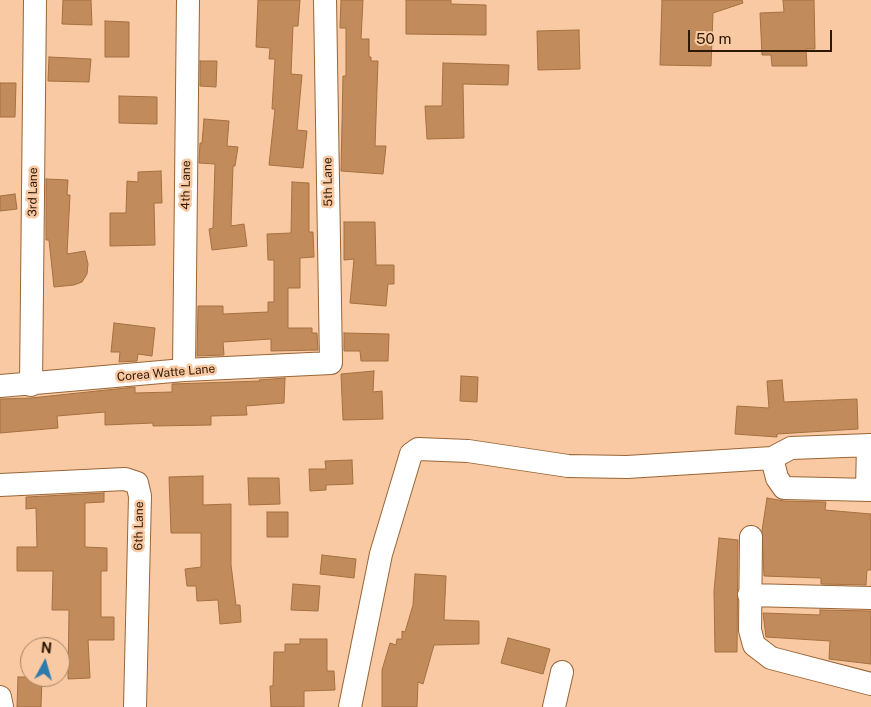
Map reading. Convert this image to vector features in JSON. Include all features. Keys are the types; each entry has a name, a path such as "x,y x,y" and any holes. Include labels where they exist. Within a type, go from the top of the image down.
{"street":[{"name":"3rd Lane","path":"31,385 35,0"},
{"name":"4th Lane","path":"184,370 188,0"},
{"name":"5th Lane","path":"325,0 331,363"},
{"name":"Corea Watte Lane","path":"0,386 31,385 184,370 331,363"},
{"path":"350,707 381,554 411,454 418,449 468,450 568,466 627,467 772,458 790,448 869,445 869,490 784,488 777,478 772,458"},
{"name":"6th Lane","path":"0,485 125,479 137,483 140,496 136,707"},
{"path":"751,537 749,595 750,630 754,646 771,658 871,684"},
{"path":"749,595 871,598"},
{"path":"554,707 562,672"},
{"path":"0,697 2,707"}],"building":[{"path":"63,0 91,0 92,25 62,24"},
{"path":"258,0 300,0 298,26 293,26 291,74 302,75 297,130 307,131 303,168 269,165 275,109 272,109 275,59 269,59 270,48 256,47"},
{"path":"341,0 363,0 361,39 369,39 369,57 371,57 371,61 378,61 375,146 386,146 383,174 341,171 343,76 346,76 346,28 340,28"},
{"path":"406,0 451,0 451,4 486,5 486,35 406,34"},
{"path":"662,0 742,0 743,3 713,13 711,66 660,65"},
{"path":"783,0 814,0 815,49 806,49 807,66 772,66 771,55 762,55 760,13 784,12"},
{"path":"105,21 129,22 129,57 105,57"},
{"path":"579,30 580,69 538,70 537,31"},
{"path":"49,57 91,59 89,82 48,81"},
{"path":"200,61 217,61 216,87 200,86"},
{"path":"443,63 509,65 508,85 463,84 464,138 427,139 425,106 442,106"},
{"path":"0,83 16,83 15,117 0,117"},
{"path":"119,96 157,97 157,124 119,123"},
{"path":"204,119 229,121 227,146 238,147 235,166 233,166 231,226 244,224 247,246 212,250 209,229 213,228 215,164 199,163"},
{"path":"161,171 162,203 154,203 155,245 110,246 110,213 126,213 127,181 138,182 138,172"},
{"path":"46,179 68,180 67,195 70,195 67,254 85,251 88,264 87,274 82,282 74,285 54,287 49,240 46,240"},
{"path":"292,182 309,183 309,232 313,232 314,257 300,258 300,288 288,288 288,328 312,328 312,333 317,333 318,350 271,351 271,339 223,342 224,355 197,356 198,306 223,306 223,314 268,312 268,302 274,302 274,260 268,260 267,234 291,233"},
{"path":"15,194 17,209 0,211 0,196"},
{"path":"344,222 375,222 376,265 394,265 394,284 388,284 386,306 350,303 354,259 344,260"},
{"path":"114,323 155,328 152,356 138,354 137,361 119,362 120,352 111,352"},
{"path":"344,333 389,334 388,361 361,361 360,351 344,351"},
{"path":"374,371 373,392 382,391 383,419 343,420 341,374"},
{"path":"461,376 478,377 477,402 460,401"},
{"path":"285,378 284,403 246,406 247,415 211,416 211,425 153,426 153,423 105,425 105,412 57,416 58,428 0,433 0,399 31,398 135,387 135,393 172,392 172,384 260,381"},
{"path":"782,380 784,402 857,399 858,429 777,434 777,437 735,434 737,406 769,408 767,381"},
{"path":"352,460 353,484 326,485 326,490 310,491 309,469 326,469 325,461"},
{"path":"203,476 203,505 231,504 231,565 236,605 240,605 241,622 220,624 218,600 197,601 196,586 187,586 185,569 201,567 201,533 171,533 169,477"},
{"path":"248,478 279,478 280,504 249,505"},
{"path":"104,493 104,502 85,503 85,547 107,548 107,571 101,571 101,617 114,617 114,640 88,640 90,678 70,679 69,610 52,610 53,571 17,571 17,547 37,547 36,508 26,509 26,497"},
{"path":"767,498 784,501 826,502 825,510 871,514 871,570 867,570 866,585 821,584 821,578 764,576 762,531"},
{"path":"267,512 288,512 288,537 267,537"},
{"path":"719,538 738,540 737,652 715,652 714,591"},
{"path":"322,555 356,559 354,578 320,574"},
{"path":"415,574 446,576 444,620 479,621 479,644 434,645 423,684 418,682 417,707 382,707 382,670 390,643 396,645 397,639 402,639 402,631 405,632 413,605"},
{"path":"293,584 320,586 318,611 291,610"},
{"path":"820,610 871,611 871,664 829,659 830,641 766,637 763,613 820,615"},
{"path":"508,638 550,649 543,674 501,663"},
{"path":"300,639 327,639 327,671 334,671 335,690 304,691 304,707 271,707 270,686 273,686 274,652 285,652 285,644 300,644"},
{"path":"18,677 20,677 20,687 42,687 41,707 17,707"}]}
